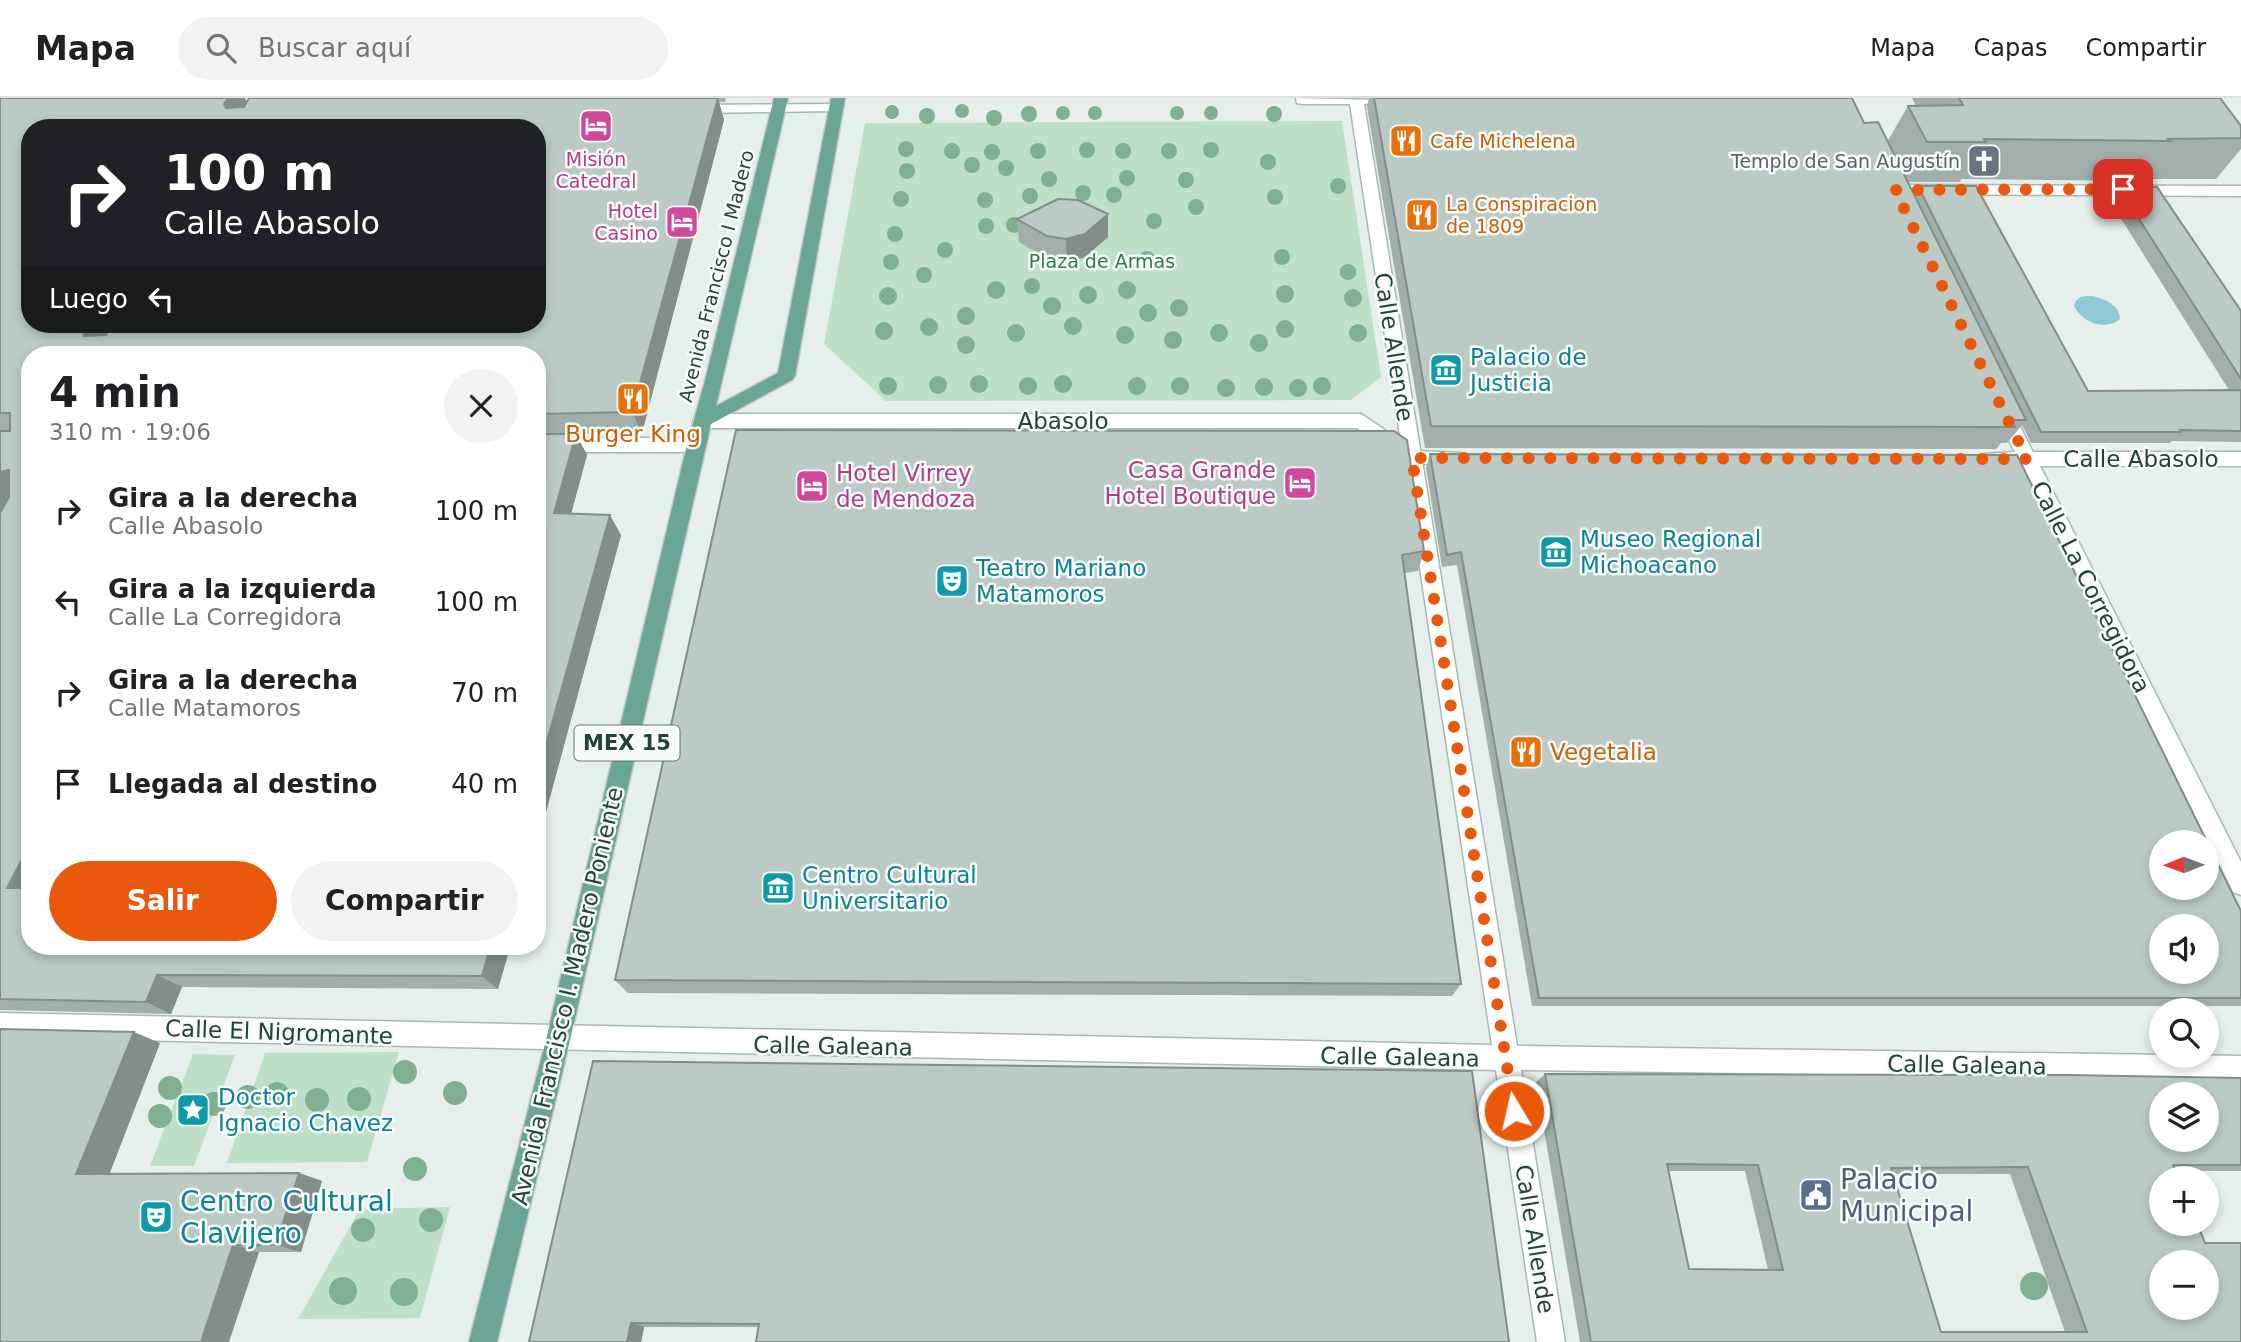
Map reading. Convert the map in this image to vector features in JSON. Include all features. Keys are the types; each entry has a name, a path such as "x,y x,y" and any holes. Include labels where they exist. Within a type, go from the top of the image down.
{"main road":[{"name":"Avenida Francisco I Madero","path":"702,421 719,364 780,103"},
{"name":"Avenida Francisco I Madero","path":"702,421 786,376 837,103"},
{"name":"Avenida Francisco I. Madero Poniente","path":"483,1342 558,1040 702,421"}],"street":[{"name":"Calle Allende","path":"1356,99 1551,1342"},
{"path":"1302,100 1385,100"},
{"path":"682,109 780,103 837,103"},
{"path":"1907,214 1893,184 2241,191"},
{"path":"2152,189 2167,211"},
{"name":"Calle La Corregidora","path":"1991,385 2241,885"},
{"name":"Abasolo","path":"702,421 1361,421 1412,458"},
{"path":"546,445 696,445"},
{"path":"1412,458 1477,458"},
{"name":"Calle Abasolo","path":"1972,459 2241,459"},
{"name":"Calle El Nigromante","path":"0,1025 558,1040"},
{"name":"Calle Galeana","path":"558,1040 1506,1060 2241,1068"}],"green space":[{"name":"Plaza de Armas","path":"1342,121 1381,377 1351,400 886,401 824,344 865,123"},
{"path":"399,1052 367,1162 227,1163 265,1053"},
{"path":"193,1054 235,1055 194,1166 150,1166"},
{"path":"450,1207 420,1318 298,1319 360,1209"}],"water":[{"path":"2092,296 2114,306 2120,319 2101,325 2082,317 2074,306 2076,300"}],"building":[{"path":"0,98 228,98 224,104 226,108 244,107 249,98 718,98 632,412 546,414 546,346 21,346 21,861 7,888 21,888 21,955 488,955 482,976 157,975 146,1002 0,999 0,513 9,497 9,470 0,472 0,431 10,431 10,413 0,413"},
{"path":"1374,98 1852,98 1864,123 1878,122 2026,420 2011,420 2015,427 1431,426"},
{"path":"1959,98 2220,98 2241,126 2241,138 2168,139 2170,141 1984,139 1986,142 1927,142 1908,106 1963,105"},
{"path":"1918,186 1976,186 2088,391 2241,390 2241,431 2041,432"},
{"path":"2118,186 2157,187 2241,311 2241,379"},
{"path":"1058,199 1078,200 1108,214 1085,234 1066,239 1047,236 1017,219"},
{"path":"736,430 1394,431 1407,440 1424,551 1402,555 1461,984 615,980"},
{"path":"546,434 576,434 554,513 610,515 546,745"},
{"path":"1430,454 2017,455 2201,830 2149,830 2149,900 2219,900 2219,866 2241,911 2241,998 1539,998 1461,552 1447,555"},
{"name":"Centro Cultural Clavijero","path":"0,1029 134,1032 76,1174 299,1173 276,1245 233,1245 201,1342 0,1342"},
{"path":"593,1061 1472,1071 1509,1342 756,1342 759,1324 631,1323 627,1342 529,1342"},
{"name":"Palacio Municipal","path":"1545,1074 2241,1078 2241,1165 2149,1166 2149,1236 2202,1236 2205,1243 2241,1243 2241,1342 1591,1342","holes":["1667,1164 1758,1165 1783,1270 1689,1269","2028,1167 2087,1332 1941,1332 1891,1168"]}],"place":[{"name":"Misión Catedral","path":"596,126"},
{"name":"Cafe Michelena","path":"1406,141"},
{"name":"Templo de San Augustín","path":"1984,161"},
{"name":"La Conspiracion de 1809","path":"1422,215"},
{"name":"Hotel Casino","path":"682,222"},
{"name":"Palacio de Justicia","path":"1446,370"},
{"name":"Burger King","path":"633,399"},
{"name":"Casa Grande Hotel Boutique","path":"1300,483"},
{"name":"Hotel Virrey de Mendoza","path":"812,486"},
{"name":"Museo Regional Michoacano","path":"1556,552"},
{"name":"Teatro Mariano Matamoros","path":"952,581"},
{"name":"Vegetalia","path":"1526,752"},
{"name":"Centro Cultural Universitario","path":"778,888"},
{"name":"Doctor Ignacio Chavez","path":"193,1110"},
{"name":"Palacio Municipal","path":"1816,1195"},
{"name":"Centro Cultural Clavijero","path":"156,1217"}],"route":[{"path":"1514,1111 1412,458 2027,459 1895,190 2123,189"}]}
